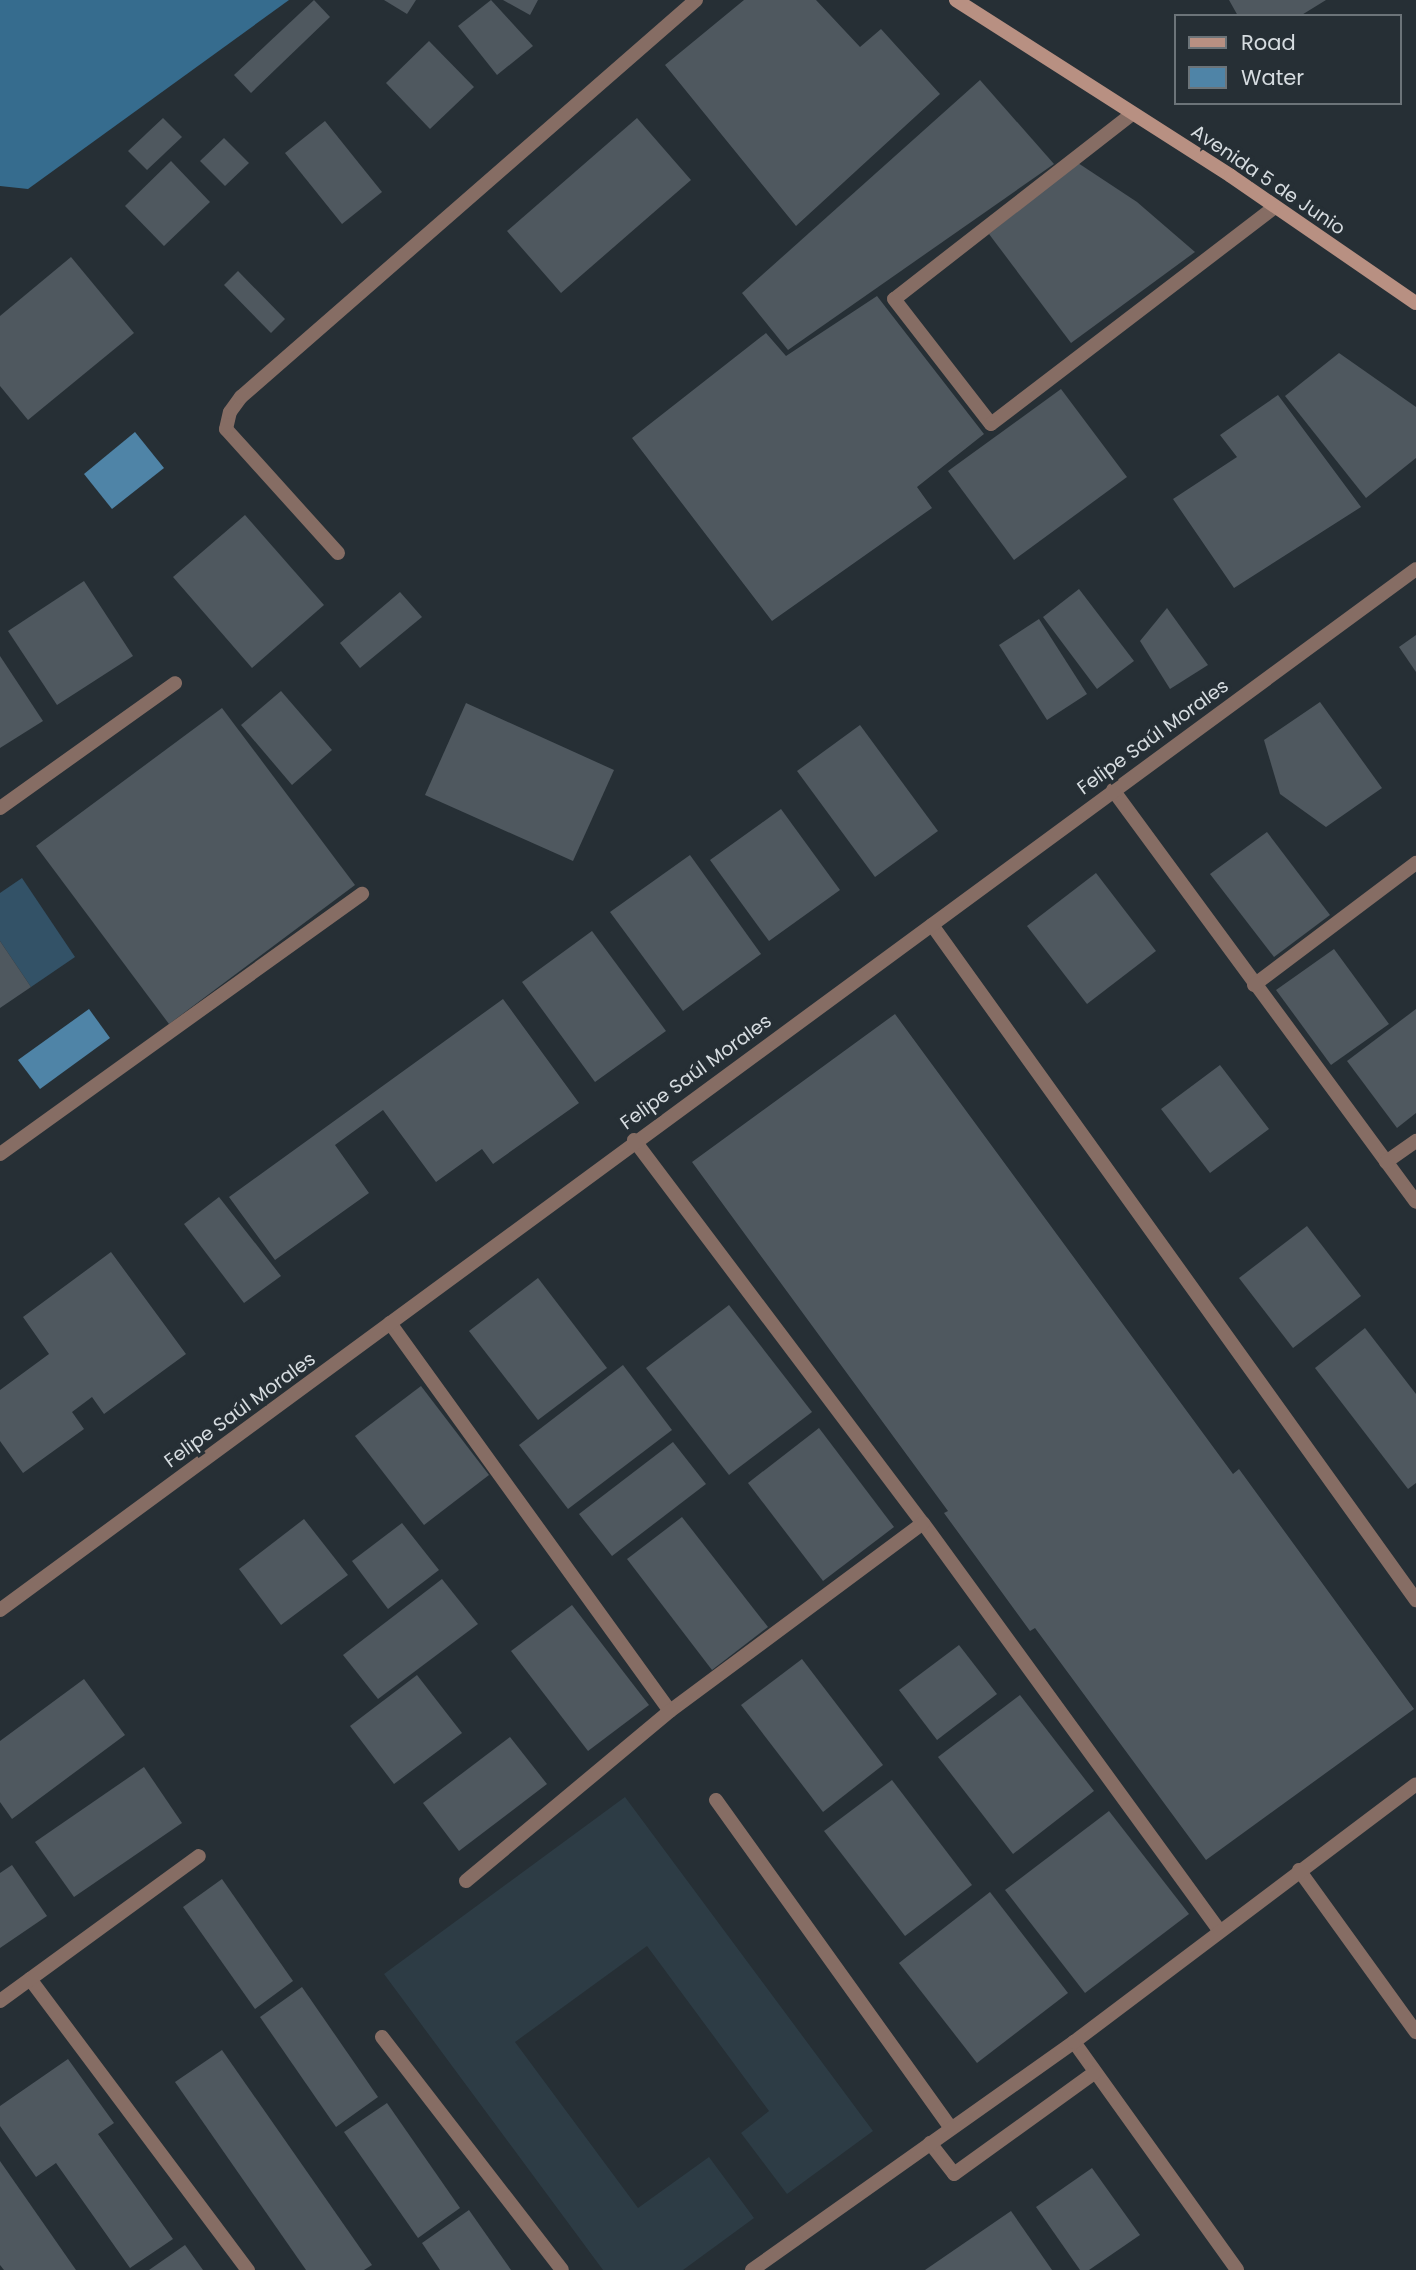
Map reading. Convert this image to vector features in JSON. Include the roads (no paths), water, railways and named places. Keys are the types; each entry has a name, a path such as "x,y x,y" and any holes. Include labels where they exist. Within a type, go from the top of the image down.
{"street":[{"path":"338,553 226,429 230,412 241,397 696,0"},
{"name":"Avenida 5 de Junio","path":"956,0 1275,207 1416,303"},
{"path":"1132,114 894,299 991,424 1275,207"},
{"name":"Felipe Saúl Morales","path":"0,1610 635,1140 1416,569"},
{"path":"0,808 175,683"},
{"path":"1113,790 1416,1202"},
{"path":"1254,985 1416,863"},
{"path":"0,1154 362,894"},
{"path":"932,925 1416,1600"},
{"path":"635,1140 923,1523 1219,1930"},
{"path":"1386,1162 1416,1141"},
{"path":"390,1323 670,1711"},
{"path":"466,1881 670,1711 923,1523"},
{"path":"752,2270 950,2127 1074,2042 1416,1784"},
{"path":"716,1800 950,2127"},
{"path":"0,2001 199,1856"},
{"path":"1299,1870 1416,2032"},
{"path":"30,1979 248,2270"},
{"path":"382,2037 562,2270"},
{"path":"1074,2042 1237,2270"},
{"path":"930,2143 954,2174 1094,2073"}],"water":[{"path":"135,432 164,468 112,509 84,474"},
{"path":"89,1009 110,1038 40,1089 18,1060"}]}
